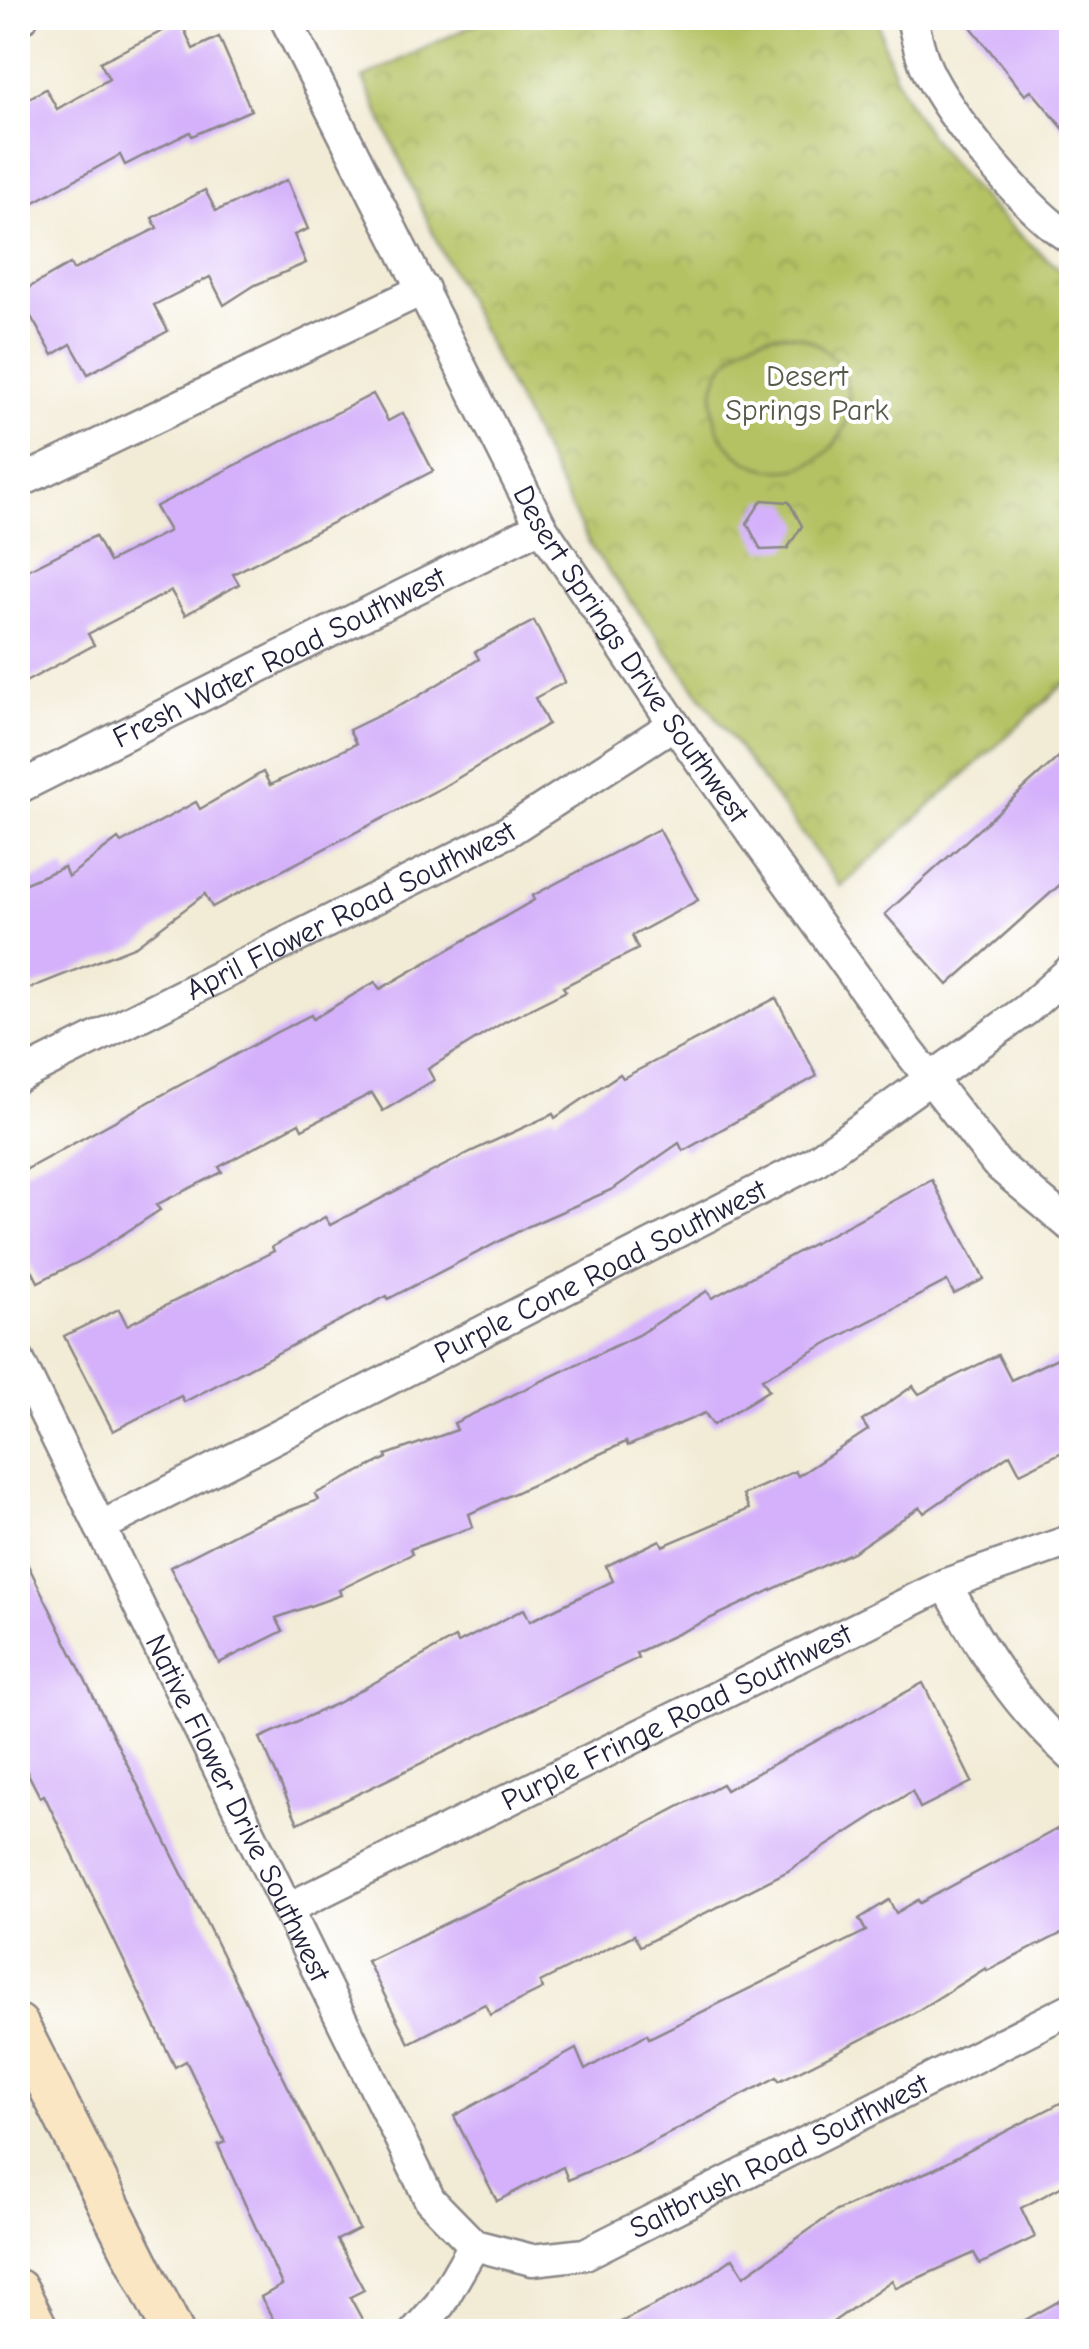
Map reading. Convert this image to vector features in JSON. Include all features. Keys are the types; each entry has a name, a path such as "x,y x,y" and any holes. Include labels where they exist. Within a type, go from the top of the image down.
{"main road":[{"path":"18,2025 173,2332"},
{"path":"18,2290 38,2332"}],"street":[{"name":"Desert Springs Drive Southwest","path":"284,18 542,526 674,724 930,1079 996,1163 1072,1228"},
{"path":"912,18 918,49 934,84 1000,172 1072,239"},
{"path":"18,483 424,290"},
{"name":"Fresh Water Road Southwest","path":"18,788 542,526"},
{"name":"April Flower Road Southwest","path":"18,1076 507,832 674,724"},
{"name":"Purple Cone Road Southwest","path":"100,1527 814,1162 1026,1010 1072,969"},
{"name":"Native Flower Drive Southwest","path":"18,1360 430,2200 474,2244"},
{"name":"Purple Fringe Road Southwest","path":"289,1908 946,1584 1072,1540"},
{"path":"946,1584 991,1667 1038,1726 1072,1756"},
{"name":"Saltbrush Road Southwest","path":"474,2244 532,2260 585,2254 1072,2008"},
{"path":"415,2332 440,2304 474,2244"}],"green space":[{"name":"Desert Springs Park","path":"487,18 878,18 904,93 951,163 1010,226 1071,278 1071,678 841,887 591,547 439,246 363,78"},
{"path":"781,334 807,339 829,354 844,376 849,402 844,428 829,450 807,465 781,470 755,465 733,450 718,428 713,402 718,376 733,354 755,339"}],"building":[{"path":"964,18 1072,18 1072,139 1031,90 1025,95"},
{"path":"181,22 193,49 219,37 251,110 192,136 190,132 125,165 120,155 18,211 18,104 46,89 57,109 109,79 100,62"},
{"path":"287,180 308,229 294,235 306,263 255,285 224,305 210,277 154,305 168,331 88,374 71,344 53,355 18,294 70,264 73,270 157,228 152,218 205,190 216,211"},
{"path":"373,394 388,421 403,413 433,471 233,574 239,584 185,615 171,591 88,634 94,645 18,686 18,575 95,536 109,562 169,531 155,507"},
{"path":"762,500 789,502 802,526 787,549 761,550 747,523"},
{"path":"534,621 565,682 535,698 548,724 443,787 212,907 205,894 136,946 18,993 18,886 64,867 68,877 118,839 121,843 196,802 200,809 263,772 270,785 356,744 349,730 417,697 479,659 475,652"},
{"path":"1072,745 1072,874 948,985 885,914"},
{"path":"659,829 698,900 632,936 638,949 563,987 566,991 504,1022 428,1069 434,1080 383,1111 372,1093 302,1129 299,1123 219,1167 222,1172 156,1205 160,1210 88,1257 38,1282 18,1241 18,1174 275,1033 311,1015 313,1019 375,982 380,989 534,900 532,896"},
{"path":"776,998 817,1076 683,1151 679,1143 613,1189 529,1226 388,1299 387,1296 184,1402 181,1396 113,1431 64,1336 119,1309 127,1325 274,1251 272,1247 325,1217 330,1225 472,1151 553,1114 555,1118 620,1074 623,1078"},
{"path":"932,1180 984,1279 954,1294 947,1281 833,1340 762,1379 769,1390 713,1425 705,1413 628,1446 626,1442 469,1514 473,1527 410,1549 412,1554 339,1590 341,1595 276,1618 283,1631 219,1663 170,1567 254,1524 318,1500 315,1494 387,1458 386,1455 457,1430 454,1423 638,1335 707,1291 712,1298"},
{"path":"1072,1351 1072,1447 1020,1473 1010,1454 924,1513 920,1507 853,1552 636,1653 638,1658 298,1823 260,1738 336,1704 455,1638 458,1643 524,1609 530,1621 613,1581 606,1566 660,1540 663,1546 749,1509 743,1495 795,1471 798,1476 868,1430 862,1421 913,1386 919,1394 998,1355 1011,1380"},
{"path":"18,1545 359,2229 337,2240 364,2290 350,2297 363,2321 344,2332 280,2332 261,2297 282,2285 218,2145 225,2142 186,2061 175,2067 44,1795 40,1797 18,1754"},
{"path":"923,1683 972,1782 920,1808 912,1791 788,1871 640,1946 634,1935 540,1982 543,1989 490,2015 485,2004 409,2043 367,1961 580,1859 722,1784 726,1790"},
{"path":"1072,1821 1072,1928 987,1971 986,1968 914,2013 779,2081 777,2077 637,2150 568,2180 563,2167 497,2201 454,2116 576,2049 585,2070 647,2034 649,2038 866,1931 859,1919 889,1900 896,1913 918,1900 920,1903"},
{"path":"1072,2097 1072,2181 1021,2208 1035,2237 980,2264 974,2253 896,2288 892,2280 819,2332 601,2332 700,2282 733,2258 744,2276 836,2211 934,2169"},
{"path":"1072,2294 1072,2332 1004,2332"}]}
